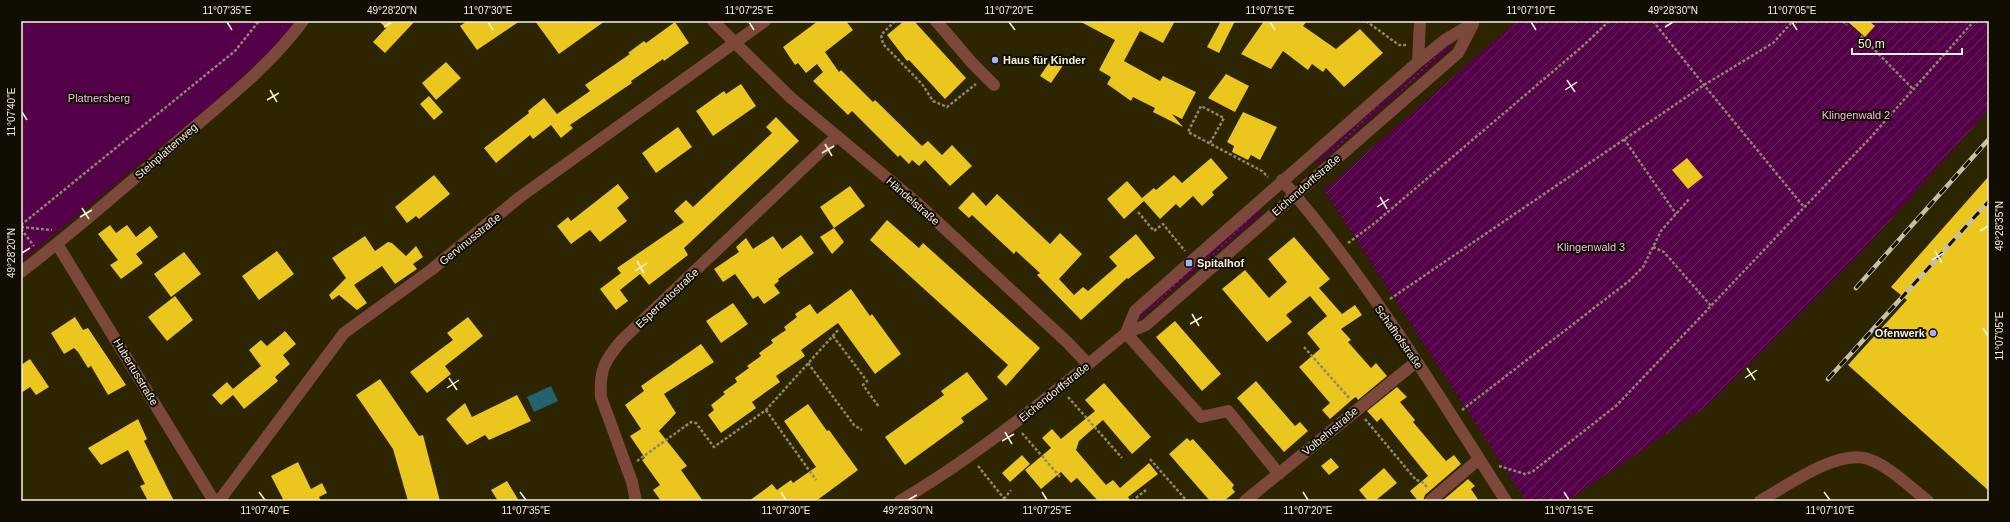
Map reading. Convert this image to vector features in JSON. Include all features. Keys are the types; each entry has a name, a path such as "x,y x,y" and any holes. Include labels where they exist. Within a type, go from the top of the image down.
{"street":[{"name":"Steinplattenweg","path":"21,272 72,232 260,68 291,38 303,21"},
{"name":"Händelstraße","path":"713,21 790,96 916,202 1067,342 1088,364"},
{"name":"Gervinusstraße","path":"219,501 344,333 432,270 520,197 765,21"},
{"path":"936,21 994,85"},
{"path":"1418,62 1420,21"},
{"path":"1460,21 1474,22"},
{"name":"Eichendorffstraße","path":"1126,332 1135,311 1418,62 1445,40 1474,22"},
{"name":"Eichendorffstraße","path":"900,501 961,462 1015,423 1126,332 1146,325 1458,53 1474,22"},
{"name":"Esperantostraße","path":"636,501 627,468 601,397 600,383 602,368 609,355 627,334 837,136"},
{"name":"Schafhofstraße","path":"1279,183 1295,195 1338,250 1416,362 1506,501"},
{"name":"Hubertusstraße","path":"57,244 214,501"},
{"path":"1126,332 1201,417 1228,411 1279,474"},
{"name":"Volbehrstraße","path":"1245,501 1357,408 1416,362"},
{"path":"1760,501 1820,468 1836,461 1852,458 1868,459 1881,466 1928,501"},
{"path":"1432,499 1482,463"}],"path":[{"path":"21,227 235,50 259,21"},
{"path":"895,21 881,35 882,44 922,84 933,101 947,107 985,76"},
{"path":"1366,21 1399,45 1420,43"},
{"path":"1338,250 1376,222 1584,45 1608,21"},
{"path":"1653,21 1804,207"},
{"path":"1378,307 1704,85 1773,43 1793,21"},
{"path":"1843,21 1847,25"},
{"path":"1482,463 1501,466 1525,474 1532,472 1617,405 1804,207 1974,21"},
{"path":"1861,36 1913,89"},
{"path":"1210,143 1224,118 1202,106 1188,132 1262,171 1279,183"},
{"path":"1624,139 1676,214"},
{"path":"1453,418 1629,281 1643,267 1661,231 1690,198"},
{"path":"1138,212 1154,231 1163,224 1193,260"},
{"path":"21,227 72,232"},
{"path":"21,227 41,257"},
{"path":"1653,247 1664,252 1711,306"},
{"path":"627,468 691,422 696,423 714,447 766,410 839,329"},
{"path":"833,336 867,381 863,385 879,406"},
{"path":"1304,347 1357,408 1416,480 1421,482 1432,499"},
{"path":"808,364 854,425 862,430"},
{"path":"1060,387 1122,458"},
{"path":"766,410 816,480"},
{"path":"1015,423 1061,478"},
{"path":"1150,459 1187,501"},
{"path":"984,474 1005,500 1011,490"},
{"path":"1132,501 1146,490"}],"green space":[{"name":"Platnersberg","path":"21,21 297,21 280,42 208,108 21,261"},
{"name":"Klingenwald 3","path":"1517,21 1989,21 1989,109 1860,254 1707,406 1567,501 1526,501 1324,190"},
{"path":"1451,43 1452,47 1318,164 1315,161"},
{"path":"1259,210 1262,213 1139,319 1138,315"}],"water":[{"path":"551,386 558,401 534,412 527,397"}],"building":[{"path":"379,21 415,21 385,53 373,42 386,28"},
{"path":"467,21 520,21 477,50 460,26"},
{"path":"535,21 605,21 559,54"},
{"path":"818,21 846,21 853,30 825,52 839,72 841,70 873,102 875,100 922,146 928,141 942,155 952,145 972,166 950,186 925,160 919,166 912,160 909,164 900,155 898,157 852,111 848,115 813,81 823,72 817,64 806,73 798,63 795,65 783,47"},
{"path":"904,21 914,21 966,78 945,99 909,60 907,61 887,35"},
{"path":"1079,21 1175,21 1163,43 1140,31 1124,61 1160,81 1163,76 1196,92 1182,119 1172,114 1183,127 1153,112 1155,108 1133,97 1131,101 1107,84 1111,77 1099,70 1115,40"},
{"path":"1221,21 1235,21 1219,53 1207,47"},
{"path":"1264,21 1307,21 1303,26 1336,49 1360,29 1383,53 1344,87 1326,68 1323,72 1312,64 1308,70 1283,51 1271,69 1241,54"},
{"path":"1847,21 1869,21 1875,26 1865,37"},
{"path":"675,22 689,43 664,61 663,59 631,81 632,83 570,125 573,128 561,138 551,125 533,139 530,135 496,163 484,148 529,113 528,111 544,98 557,114 590,91 585,85 630,54 628,53 644,41 646,43"},
{"path":"1055,54 1066,61 1051,83 1040,76"},
{"path":"446,62 461,78 436,100 422,83"},
{"path":"1226,74 1249,86 1235,112 1208,98"},
{"path":"741,84 756,106 713,136 696,111 724,91 726,94"},
{"path":"429,96 443,112 434,120 420,104"},
{"path":"1243,112 1277,127 1260,160 1251,155 1248,160 1232,152 1234,146 1227,142"},
{"path":"776,117 799,141 684,248 688,255 649,285 640,274 620,290 628,301 616,310 600,289 621,273 617,268 684,222 674,211 686,200 693,207 772,133 766,127"},
{"path":"678,127 692,147 656,173 642,153"},
{"path":"1211,158 1228,178 1212,192 1214,195 1202,206 1193,196 1180,208 1176,204 1160,219 1144,201 1124,219 1107,199 1127,181 1142,198 1154,188 1156,190 1174,175 1182,183"},
{"path":"1687,158 1703,177 1688,189 1672,170"},
{"path":"434,175 450,194 419,219 416,216 407,223 395,207"},
{"name":"Ofenwerk","path":"1989,176 1989,491 1848,365 1907,300 1891,287"},
{"path":"618,184 629,198 617,208 627,221 600,242 590,230 571,244 557,226 568,217 571,221"},
{"path":"850,186 865,206 834,228 820,207"},
{"path":"973,192 986,206 997,194 1050,244 1060,233 1082,254 1059,279 1074,295 1083,287 1088,291 1117,266 1109,257 1136,234 1155,258 1128,279 1127,278 1081,320 1037,275 1040,273 1016,251 1014,254 972,215 969,218 958,208"},
{"path":"887,220 919,248 923,243 1040,348 1006,386 997,377 1008,365 870,240"},
{"path":"110,225 116,233 127,225 136,237 150,226 158,237 136,254 143,263 121,279 110,265 118,260 98,234"},
{"path":"834,228 844,242 832,254 820,237"},
{"path":"801,235 814,253 778,279 779,281 774,285 780,293 764,304 758,296 753,299 735,274 723,282 714,269 739,252 736,247 746,238 753,249 773,236 782,249"},
{"path":"365,236 375,251 388,242 392,243 406,256 416,246 423,257 413,264 417,269 395,284 382,266 354,285 367,303 357,310 339,295 332,300 329,295 346,278 332,258"},
{"path":"1294,237 1330,279 1319,288 1342,314 1355,305 1362,315 1341,329 1351,340 1348,342 1371,368 1376,363 1387,376 1358,400 1356,397 1354,398 1330,419 1322,410 1330,403 1299,367 1320,349 1307,333 1327,316 1310,296 1286,315 1292,322 1267,342 1222,289 1245,270 1269,298 1287,282 1268,259"},
{"path":"277,251 294,274 259,300 242,276"},
{"path":"184,252 201,274 171,297 154,274"},
{"path":"851,289 870,316 872,314 901,354 875,374 838,323 801,350 805,356 776,376 780,382 752,402 756,408 721,433 708,415 714,410 711,405 725,394 723,392 737,382 735,378 749,368 747,366 761,356 759,353 773,343 771,340 786,330 784,327 797,317 795,314 810,304 817,314"},
{"path":"175,296 193,320 167,341 148,317"},
{"path":"733,303 748,324 721,343 706,321"},
{"path":"75,317 83,330 88,328 126,385 108,395 91,366 88,368 74,348 64,354 51,333"},
{"path":"468,317 483,336 445,366 451,374 427,393 410,372 453,340 447,333"},
{"path":"1175,321 1221,374 1202,391 1156,337"},
{"path":"285,331 296,344 283,355 290,364 275,377 278,381 244,409 233,395 221,405 212,395 227,382 233,389 261,366 249,350 261,340 267,346"},
{"path":"701,344 714,362 664,394 676,413 659,431 687,466 681,470 703,501 661,501 653,490 660,485 642,460 645,458 630,436 641,429 625,405 644,391 641,386"},
{"path":"30,359 49,387 36,395 30,387 21,393 21,365"},
{"path":"967,372 988,399 961,418 964,422 905,465 885,437 944,395 941,391"},
{"path":"380,379 419,436 423,435 440,501 408,501 393,449 356,395"},
{"path":"1256,381 1295,426 1300,422 1308,431 1284,452 1237,398"},
{"path":"1104,383 1151,437 1132,454 1103,420 1079,441 1076,450 1106,485 1113,480 1120,488 1149,463 1158,474 1128,497 1131,501 1098,501 1077,478 1071,483 1061,472 1041,489 1025,470 1051,448 1042,438 1052,429 1061,439 1095,411 1085,400"},
{"path":"1397,387 1407,397 1400,402 1415,420 1413,422 1446,461 1454,455 1461,464 1425,495 1423,501 1418,501 1410,491 1428,476 1381,418 1377,422 1367,411"},
{"path":"517,395 531,421 489,440 485,435 467,445 446,419 465,403 472,417"},
{"path":"808,404 858,470 816,501 749,501 772,484 777,490 791,480 793,483 816,467 784,421"},
{"path":"138,419 147,439 144,441 174,501 148,501 140,486 145,484 128,450 101,465 88,448"},
{"path":"1187,438 1190,441 1193,439 1234,485 1232,488 1235,492 1224,501 1210,501 1169,454"},
{"path":"1022,455 1030,464 1010,482 1002,473"},
{"path":"1331,458 1339,467 1329,475 1321,466"},
{"path":"298,462 311,489 322,483 327,493 319,497 321,501 284,501 271,476"},
{"path":"1384,468 1397,483 1375,501 1368,501 1359,490"},
{"path":"1468,479 1475,486 1471,489 1479,501 1442,501"},
{"path":"507,481 519,501 498,501 491,490"}],"railway":[{"path":"1856,288 1989,139"},
{"path":"1828,379 1989,201"}],"place":[{"name":"Haus für Kinder","path":"995,60"},
{"name":"Spitalhof","path":"1189,263"},
{"name":"Ofenwerk","path":"1933,333"}],"park label":[{"name":"Klingenwald 2","path":"1856,115"}]}
